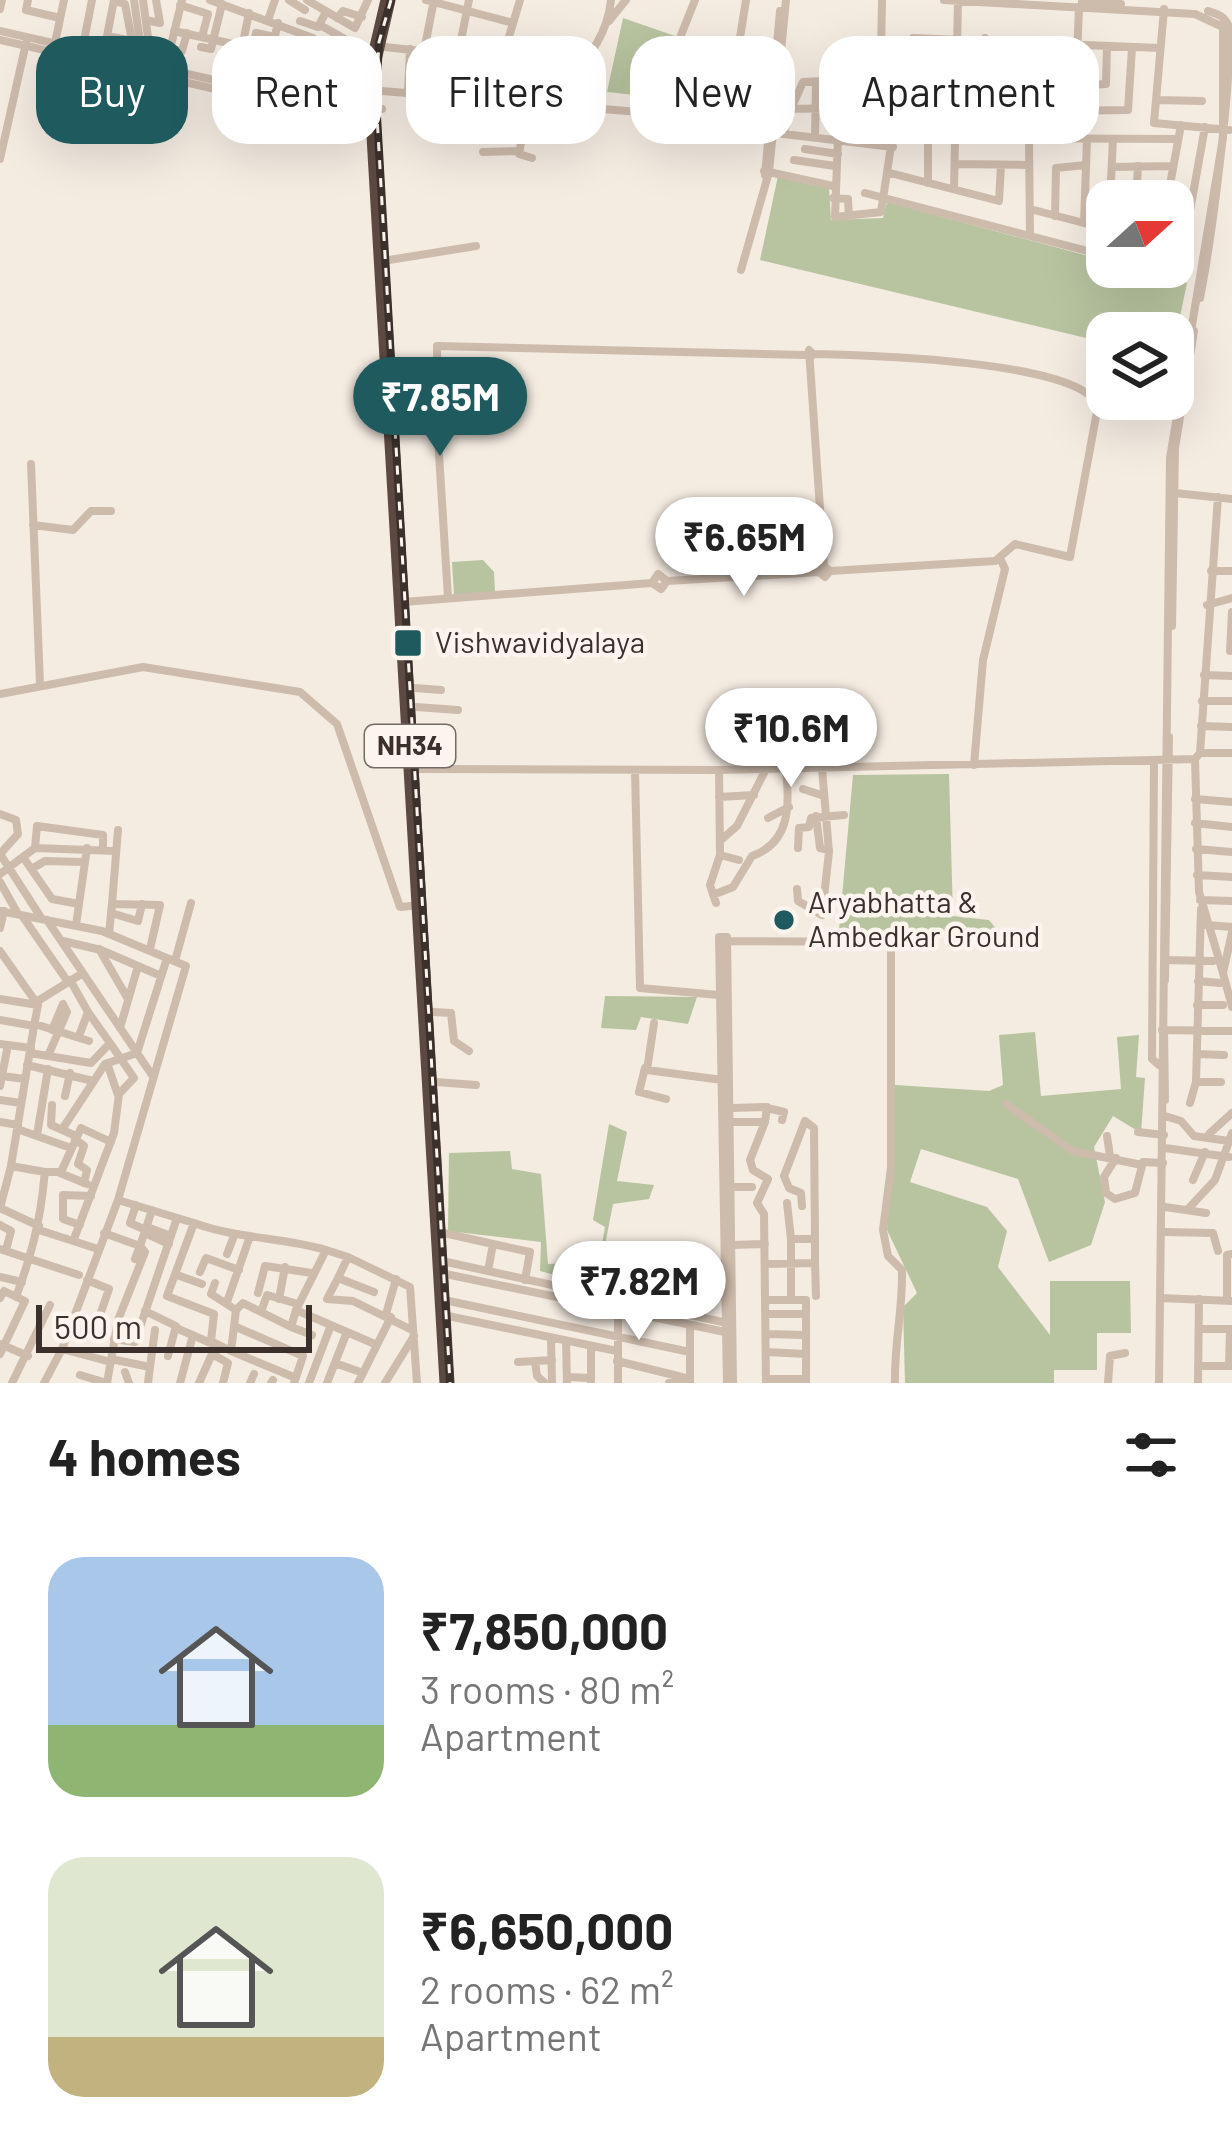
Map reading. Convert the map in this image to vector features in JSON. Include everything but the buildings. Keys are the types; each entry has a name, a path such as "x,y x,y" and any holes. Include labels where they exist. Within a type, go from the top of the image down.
{"highway":[{"name":"NH34","path":"380,36 388,0"},
{"name":"NH34","path":"382,91 385,46 398,0"},
{"name":"NH34","path":"367,144 390,336"},
{"name":"NH34","path":"369,144 389,260 405,601 433,1012 443,1268"},
{"name":"NH34","path":"405,601 415,688 421,905 449,1383"}],"street":[{"path":"28,0 26,10 60,18"},
{"path":"56,36 64,0"},
{"path":"85,36 92,0"},
{"path":"138,0 146,20 142,36"},
{"path":"138,0 141,36"},
{"path":"146,20 160,23 156,0"},
{"path":"251,14 258,0"},
{"path":"274,36 275,0"},
{"path":"290,0 325,7 337,18 343,11 362,17 368,0"},
{"path":"462,36 469,0"},
{"path":"509,36 520,0"},
{"path":"608,21 610,0"},
{"path":"600,36 626,0"},
{"path":"681,36 695,0"},
{"path":"740,36 746,0"},
{"path":"778,36 784,0"},
{"path":"781,36 784,0"},
{"path":"882,0 882,36"},
{"path":"944,0 1099,2 1218,17 1232,9"},
{"path":"956,36 958,0"},
{"path":"1039,0 1164,9 1196,4 1218,17 1231,33 1227,130 1194,312"},
{"path":"206,41 215,1 273,22 320,25 340,36"},
{"path":"426,36 431,1 513,23"},
{"path":"172,36 181,2 208,14 206,41"},
{"path":"1075,3 1077,36"},
{"path":"107,36 113,4 125,4 138,36"},
{"path":"298,26 307,4"},
{"path":"320,25 325,7"},
{"path":"1154,139 1164,9"},
{"path":"251,14 262,36"},
{"path":"160,16 177,20"},
{"path":"1192,312 1230,147 1224,31 1218,17"},
{"path":"298,26 310,36"},
{"path":"174,31 212,42"},
{"path":"0,36 36,43"},
{"path":"26,41 36,42"},
{"path":"0,159 26,41"},
{"path":"1099,45 1160,48"},
{"path":"385,46 406,49"},
{"path":"1099,84 1106,84 1107,46"},
{"path":"1099,110 1129,109 1132,48"},
{"path":"816,107 795,107 803,82 819,83"},
{"path":"816,82 811,136 798,160 835,166"},
{"path":"382,91 406,93"},
{"path":"1156,100 1202,101"},
{"path":"0,108 11,110"},
{"path":"1154,123 1227,130"},
{"path":"1171,180 1180,125"},
{"path":"1194,189 1205,127"},
{"path":"795,134 819,137"},
{"path":"1099,139 1178,139"},
{"path":"1111,180 1113,139"},
{"path":"519,152 521,144"},
{"path":"742,270 769,144"},
{"path":"839,144 834,217 878,215 893,144"},
{"path":"866,144 893,147"},
{"path":"928,144 928,183"},
{"path":"954,189 956,144"},
{"path":"1030,144 1030,236"},
{"path":"1030,209 1084,223 1087,144"},
{"path":"805,149 838,154"},
{"path":"483,152 519,152 532,158"},
{"path":"955,164 1029,165"},
{"path":"890,173 1000,201 1001,165"},
{"path":"1055,216 1056,168 1086,165"},
{"path":"1137,180 1138,166"},
{"path":"1112,167 1174,166"},
{"path":"766,173 833,186"},
{"path":"866,194 1086,251"},
{"path":"833,198 848,199 849,217"},
{"path":"389,260 476,246"},
{"path":"1194,284 1198,286"},
{"path":"405,601 448,598 652,583 658,574 667,581 1000,558 1015,544 1070,557 1098,409 1095,397 976,362 436,346 448,598"},
{"path":"809,356 824,569"},
{"path":"1163,1163 1156,1064 1176,420"},
{"path":"1161,1383 1166,1116 1159,916 1172,459"},
{"path":"31,464 40,684"},
{"path":"1174,493 1232,499"},
{"path":"1197,1005 1227,1006 1201,903 1195,823 1218,497"},
{"path":"33,525 73,530 92,512 111,511"},
{"path":"1216,521 1232,524"},
{"path":"974,765 982,660 1005,569 1000,558"},
{"path":"1211,571 1232,571"},
{"path":"1207,605 1232,598"},
{"path":"1205,650 1231,651 1232,611"},
{"path":"0,694 148,668 300,692 337,724 400,907 421,905"},
{"path":"1204,675 1232,676"},
{"path":"415,688 441,690"},
{"path":"1202,701 1232,701"},
{"path":"416,707 458,710"},
{"path":"1201,726 1232,727"},
{"path":"415,769 786,769 1162,760 1232,753"},
{"path":"797,889 798,901 822,915 822,768"},
{"path":"721,840 737,826 766,769"},
{"path":"719,770 721,840 710,885 714,899 733,887 752,856 766,851 788,820 786,769"},
{"path":"635,770 640,988 724,996"},
{"path":"803,790 824,796"},
{"path":"719,797 754,795"},
{"path":"1196,799 1232,802"},
{"path":"768,818 790,807"},
{"path":"0,814 16,820 18,834 0,854 153,1076"},
{"path":"797,848 799,827 808,828 822,816 844,815"},
{"path":"1195,823 1232,827"},
{"path":"35,848 36,827 104,836 103,850"},
{"path":"56,848 58,830"},
{"path":"109,934 118,830"},
{"path":"70,847 72,831"},
{"path":"76,925 85,833"},
{"path":"808,844 825,849"},
{"path":"116,851 35,848 0,878 18,913 134,1079 118,1097"},
{"path":"1196,849 1232,853"},
{"path":"720,855 739,860"},
{"path":"23,857 52,898 79,904"},
{"path":"33,868 42,861 84,862"},
{"path":"1197,875 1232,877"},
{"path":"18,913 26,892"},
{"path":"1201,903 1232,902"},
{"path":"137,1053 191,903"},
{"path":"1190,1103 1196,1082 1201,903"},
{"path":"112,908 138,921 142,904"},
{"path":"112,908 160,905 150,950"},
{"path":"0,928 2,911 18,913 109,934 186,966 118,1200 83,1278 62,1349 44,1383"},
{"path":"1159,916 1166,960 1162,1013"},
{"path":"1207,925 1232,929 1221,978"},
{"path":"730,1383 722,1080 724,938 887,942 892,950 891,1167 884,1230 888,1256 902,1270 903,1318 894,1340 895,1383"},
{"path":"61,941 99,949 161,976"},
{"path":"73,958 79,943"},
{"path":"99,949 128,1000"},
{"path":"0,952 37,1003 0,1208 98,1249"},
{"path":"1166,960 1213,962"},
{"path":"120,1028 138,966"},
{"path":"0,998 37,1003 83,973"},
{"path":"1198,981 1221,978"},
{"path":"724,996 733,1168 728,1245"},
{"path":"0,1020 84,1039 88,1012"},
{"path":"433,1012 452,1014 454,1041 469,1051"},
{"path":"654,1023 639,1092 666,1099"},
{"path":"1156,1064 1162,1030"},
{"path":"1162,1030 1232,1031"},
{"path":"48,1056 55,1032"},
{"path":"0,1086 4,1044 92,1063 110,1042"},
{"path":"63,1128 107,1063 137,1053"},
{"path":"1197,1054 1224,1055"},
{"path":"74,1239 111,1142 118,1097 107,1063"},
{"path":"27,1065 93,1081"},
{"path":"645,1068 722,1080"},
{"path":"37,1135 48,1069"},
{"path":"65,1096 70,1073"},
{"path":"2,1076 25,1079"},
{"path":"436,1082 476,1084"},
{"path":"1196,1082 1221,1082"},
{"path":"0,1100 21,1103"},
{"path":"1006,1104 1073,1151 1142,1165 1163,1163"},
{"path":"52,1106 51,1124 63,1128 74,1141"},
{"path":"732,1108 784,1112 782,1120"},
{"path":"754,1172 750,1160 767,1108"},
{"path":"1197,1148 1232,1113"},
{"path":"1166,1116 1181,1121 1197,1148 1193,1180"},
{"path":"1209,1120 1209,1136"},
{"path":"802,1206 802,1194 789,1187 784,1175 806,1121 814,1127 816,1296"},
{"path":"0,1122 84,1146 78,1164 87,1170 83,1183"},
{"path":"732,1122 765,1122"},
{"path":"60,1173 82,1128 111,1142"},
{"path":"1138,1132 1163,1135"},
{"path":"1107,1136 1113,1157 1104,1179 1106,1193 1114,1198 1136,1193 1142,1165"},
{"path":"1190,1208 1230,1158 1230,1141 1209,1136"},
{"path":"732,1146 756,1145"},
{"path":"1165,1148 1197,1148 1230,1158"},
{"path":"0,1154 60,1173 93,1191"},
{"path":"733,1168 768,1178 757,1202 764,1212 765,1300 766,1314 766,1381 806,1381 806,1300 765,1300"},
{"path":"16,1297 39,1228 45,1172"},
{"path":"732,1187 752,1186"},
{"path":"80,1225 63,1218 63,1195 93,1191"},
{"path":"118,1200 234,1236 291,1240 326,1250 410,1286 417,1383"},
{"path":"787,1202 790,1300"},
{"path":"136,1205 130,1223 170,1240"},
{"path":"1163,1210 1190,1208 1205,1213"},
{"path":"135,1259 152,1210"},
{"path":"1162,1272 1163,1210"},
{"path":"134,1343 177,1218"},
{"path":"166,1296 194,1223"},
{"path":"0,1225 11,1231 2,1250 32,1257 110,1289 100,1315"},
{"path":"1165,1232 1213,1233 1218,1251"},
{"path":"86,1357 79,1378 107,1383 114,1339 145,1252 104,1233"},
{"path":"444,1234 530,1252 525,1280"},
{"path":"227,1254 234,1236"},
{"path":"213,1344 214,1314 234,1283 249,1239"},
{"path":"791,1239 815,1239"},
{"path":"488,1271 493,1244"},
{"path":"728,1245 765,1244"},
{"path":"620,1246 609,1268 689,1286"},
{"path":"291,1328 326,1250"},
{"path":"639,1252 640,1275"},
{"path":"663,1252 664,1280"},
{"path":"1162,1298 1229,1300 1227,1255 1232,1254"},
{"path":"688,1255 691,1381"},
{"path":"200,1272 206,1258 239,1270"},
{"path":"348,1258 329,1301 348,1300 388,1315 414,1333"},
{"path":"765,1264 815,1264"},
{"path":"260,1312 263,1268 285,1267 312,1274"},
{"path":"279,1299 285,1267"},
{"path":"443,1268 488,1271 729,1328"},
{"path":"443,1268 619,1303"},
{"path":"177,1275 202,1285"},
{"path":"0,1276 22,1282"},
{"path":"338,1278 374,1292"},
{"path":"358,1383 377,1345 396,1280"},
{"path":"215,1283 211,1294 236,1310"},
{"path":"234,1283 377,1345"},
{"path":"0,1298 3,1291 25,1302 2,1348 28,1356"},
{"path":"153,1291 214,1314"},
{"path":"1198,1383 1199,1299"},
{"path":"231,1351 236,1310 243,1303 312,1335"},
{"path":"617,1383 619,1303"},
{"path":"12,1383 50,1305"},
{"path":"446,1305 618,1334 690,1352"},
{"path":"446,1305 691,1381"},
{"path":"145,1312 295,1381 303,1356 235,1326"},
{"path":"766,1314 806,1314"},
{"path":"309,1383 331,1325"},
{"path":"69,1327 102,1338"},
{"path":"168,1356 176,1328"},
{"path":"1198,1366 1231,1366 1231,1329 1199,1328"},
{"path":"148,1383 154,1330"},
{"path":"327,1383 346,1333"},
{"path":"386,1383 414,1333"},
{"path":"766,1334 806,1335"},
{"path":"180,1383 193,1335"},
{"path":"535,1361 537,1376 548,1383 551,1338"},
{"path":"114,1339 152,1348"},
{"path":"566,1341 567,1380 591,1380 591,1347"},
{"path":"62,1349 149,1367"},
{"path":"766,1352 806,1354"},
{"path":"1108,1383 1111,1354 1125,1353"},
{"path":"200,1383 211,1354 229,1364 223,1383"},
{"path":"518,1362 552,1360"},
{"path":"335,1363 363,1373"},
{"path":"125,1372 129,1383"},
{"path":"669,1383 691,1381"}],"green space":[{"path":"623,18 675,36 630,36 630,94 607,92"},
{"path":"778,176 829,189 831,220 883,218 887,202 1086,255 1086,288 1186,288 1181,312 1086,312 1086,338 760,260"},
{"path":"483,560 494,572 495,592 454,595 452,562"},
{"path":"949,774 953,916 989,920 1002,936 839,930 853,775"},
{"path":"605,996 697,997 688,1024 641,1017 636,1030 601,1028"},
{"path":"1035,1032 1041,1096 1121,1089 1117,1037 1139,1035 1136,1077 1145,1078 1141,1133 1113,1116 1094,1147 1105,1202 1091,1245 1049,1262 1018,1179 921,1149 910,1182 987,1207 1007,1231 998,1267 1050,1335 1050,1281 1130,1281 1131,1333 1097,1333 1097,1370 1054,1370 1054,1383 905,1383 903,1307 917,1293 887,1230 895,1085 989,1091 1003,1085 999,1035"},
{"path":"609,1124 627,1132 617,1181 654,1185 649,1199 613,1204 597,1286 540,1271 541,1242 448,1231 449,1153 510,1151 512,1169 541,1174 548,1264 599,1262 605,1227 593,1220"}],"railway":[{"path":"391,0 379,42 376,99 450,1383"}],"place":[{"name":"Vishwavidyalaya","path":"408,643"},
{"name":"Aryabhatta & Ambedkar Ground","path":"784,920"}]}
